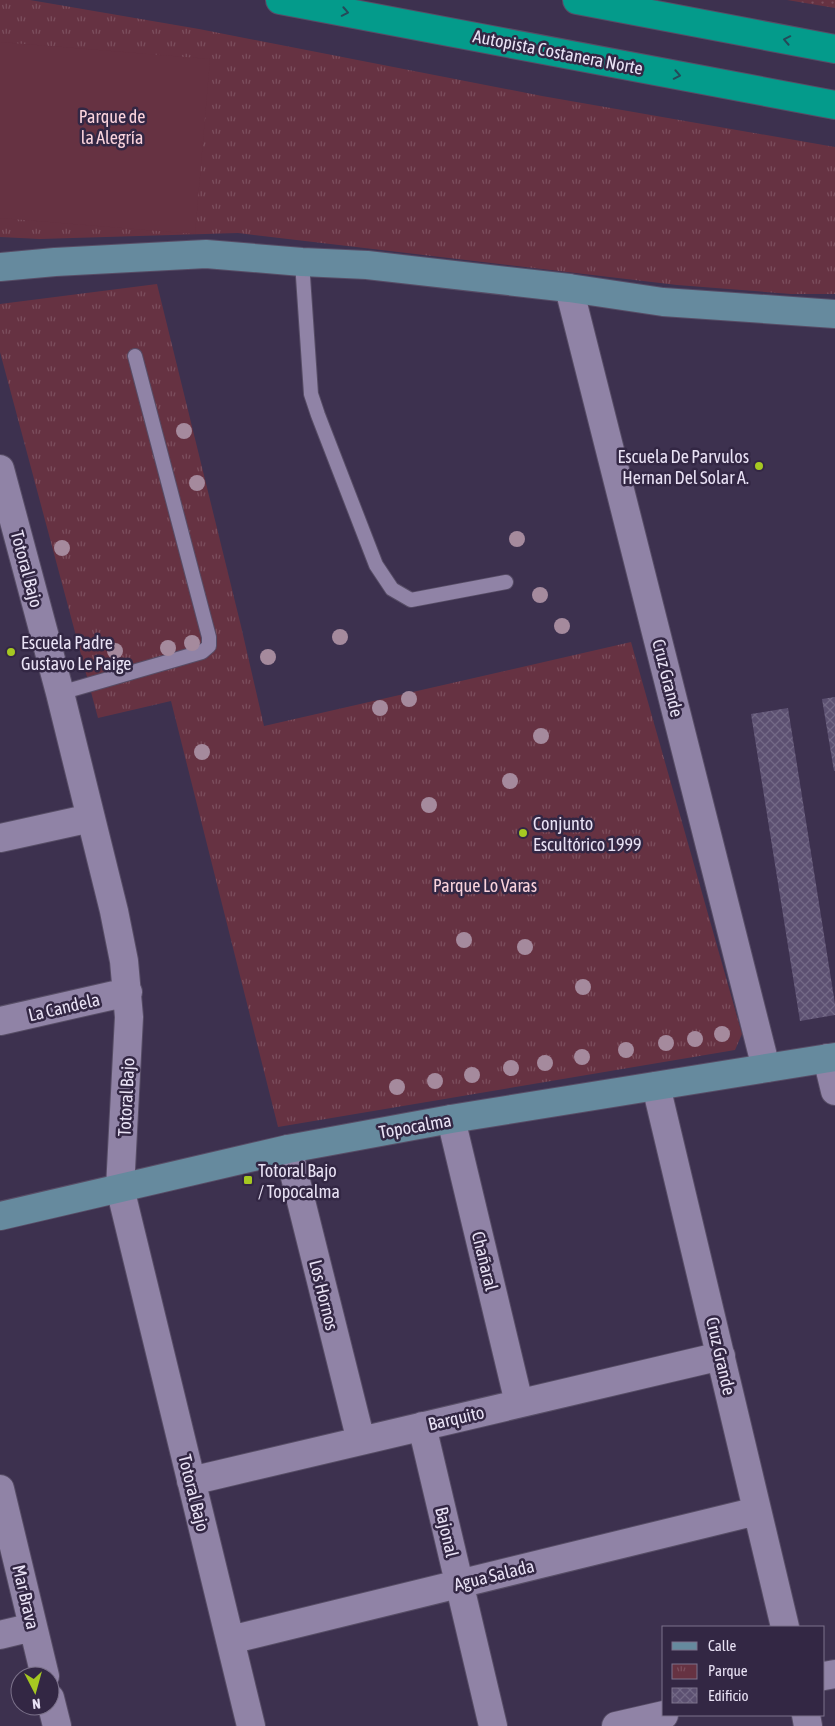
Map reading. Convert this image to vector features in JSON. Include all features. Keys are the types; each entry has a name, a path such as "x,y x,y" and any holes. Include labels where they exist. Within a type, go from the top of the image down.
{"highway":[{"name":"Autopista Costanera Norte","path":"280,0 835,105"},
{"path":"577,0 835,49"}],"street":[{"path":"0,267 55,262 206,254 367,265 569,288 663,302 835,314"},
{"name":"Cruz Grande","path":"569,288 766,1068"},
{"name":"Totoral Bajo","path":"0,468 60,694 114,911 124,961 128,992 129,1041 120,1188 250,1726"},
{"path":"0,838 91,818"},
{"name":"La Candela","path":"0,1021 128,992"},
{"path":"831,1057 835,1091"},
{"name":"Topocalma","path":"0,1216 288,1149 451,1119 831,1057"},
{"name":"Cruz Grande","path":"656,1086 785,1626"},
{"name":"Chañaral","path":"451,1119 519,1403"},
{"name":"Los Hornos","path":"288,1149 361,1441"},
{"name":"Barquito","path":"192,1481 721,1356"},
{"name":"Bajonal","path":"422,1426 493,1726"},
{"name":"Mar Brava","path":"0,1489 43,1666"},
{"name":"Agua Salada","path":"230,1640 757,1511"},
{"path":"0,1635 33,1627"},
{"path":"616,1726 662,1715"}],"lane":[{"path":"302,262 311,394 376,564 392,589 411,600 506,582"},
{"path":"60,694 202,652 209,646 210,636 135,356"}],"green space":[{"name":"Parque de la Alegría","path":"0,0 30,0 199,29 542,96 835,147 835,294 791,294 677,285 238,233 40,239 0,237"},
{"path":"787,0 835,0 835,8"},
{"path":"0,42 210,59 195,234 0,218"},
{"name":"Parque Lo Varas","path":"157,284 264,726 631,642 742,1034 735,1050 278,1127 171,701 98,718 0,352 0,304"}],"building":[{"path":"835,697 835,771 834,771 822,699"},
{"path":"788,708 835,1004 835,1015 800,1021 751,714"}],"place":[{"name":"Escuela De Parvulos Hernan Del Solar A.","path":"759,466"},
{"name":"Escuela Padre Gustavo Le Paige","path":"11,652"},
{"name":"Conjunto Escultórico 1999","path":"523,833"},
{"name":"Totoral Bajo / Topocalma","path":"248,1180"}]}
